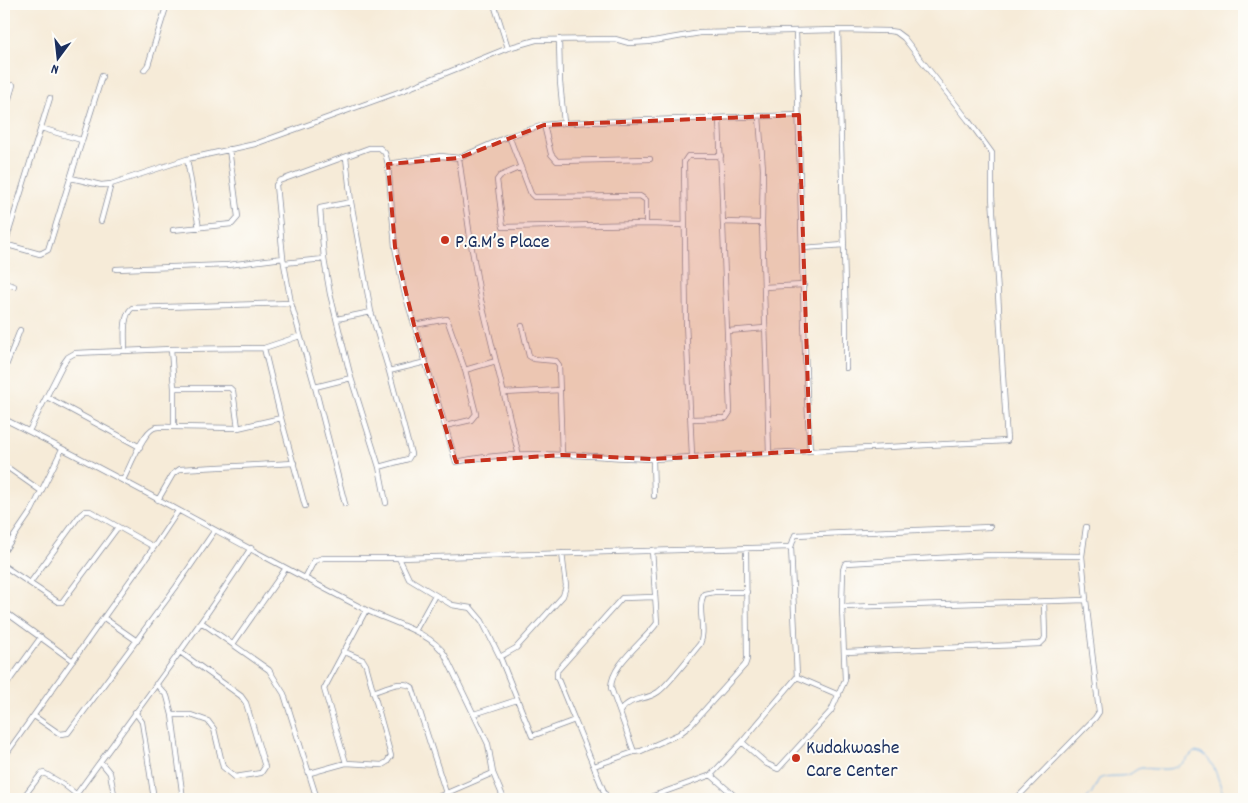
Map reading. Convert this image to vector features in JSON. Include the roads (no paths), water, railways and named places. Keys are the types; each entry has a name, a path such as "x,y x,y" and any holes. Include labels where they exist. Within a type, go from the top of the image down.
{"street":[{"path":"144,70 148,65 167,4"},
{"path":"494,4 508,48"},
{"path":"838,30 846,368"},
{"path":"70,178 111,184 187,159 255,144 395,94 508,48 536,40 614,39 629,43 648,42 700,33 838,30 896,32 904,38 992,154 992,206 1007,441 653,459 562,455 473,458 456,462 404,291 395,247 388,164 385,153 380,148 369,148 276,182 284,261 291,303 345,504"},
{"path":"796,32 805,368 810,451"},
{"path":"558,39 564,123"},
{"path":"50,98 4,244 40,254 48,250 102,76"},
{"path":"4,115 13,85"},
{"path":"388,164 441,156 459,158 509,136 544,125 799,116"},
{"path":"760,117 763,169 762,223 769,453"},
{"path":"691,419 726,418 730,412 719,118"},
{"path":"544,125 550,154 557,161 650,159"},
{"path":"41,128 81,140"},
{"path":"509,136 531,194 534,196 640,196 646,200 646,224"},
{"path":"173,230 232,224 238,217 229,149"},
{"path":"692,456 684,225 684,162 688,156 721,156"},
{"path":"346,157 351,202 371,312 411,454 408,459 379,467"},
{"path":"459,158 481,300 519,456"},
{"path":"187,159 199,228"},
{"path":"521,167 500,176 497,180 503,227 684,225"},
{"path":"101,221 111,184"},
{"path":"351,202 320,208 324,259 330,294 351,378 379,467 386,503"},
{"path":"723,222 762,223"},
{"path":"803,248 844,245"},
{"path":"116,269 324,259"},
{"path":"4,283 14,286"},
{"path":"764,287 804,285"},
{"path":"125,351 125,326 129,311 132,308 291,303"},
{"path":"337,320 371,312"},
{"path":"414,325 447,319 466,370 476,414 471,420 445,426"},
{"path":"522,326 529,356 534,359 558,362 562,455"},
{"path":"728,331 765,328"},
{"path":"4,371 20,330"},
{"path":"29,431 64,364 72,354 172,349 264,348 300,336"},
{"path":"264,348 305,506"},
{"path":"172,349 174,427"},
{"path":"466,370 496,361"},
{"path":"389,372 426,362"},
{"path":"315,387 351,378"},
{"path":"174,388 230,388 233,391 238,428"},
{"path":"504,393 560,390"},
{"path":"47,398 140,447"},
{"path":"123,480 146,435 154,428 238,428 281,418"},
{"path":"4,419 123,480 366,610 415,631 443,651 489,748 493,772 504,799"},
{"path":"4,551 32,510 62,449"},
{"path":"653,459 654,496"},
{"path":"158,500 173,474 180,469 294,462"},
{"path":"5,468 41,491"},
{"path":"5,753 34,716 104,618 178,510"},
{"path":"30,583 80,514 85,511 90,511 154,547"},
{"path":"4,566 58,602 62,602 118,527"},
{"path":"645,799 711,775 742,742 797,677 792,547 795,535 990,527"},
{"path":"1016,799 1096,718 1099,712 1082,556 1086,527"},
{"path":"34,716 60,734 68,733 137,641 215,530"},
{"path":"305,578 314,561 323,558 399,558 792,547"},
{"path":"22,799 41,774 44,773 55,778 75,797 180,652 250,548"},
{"path":"594,766 641,751 688,728 744,665 747,659 746,549"},
{"path":"634,752 611,688 613,675 656,623 652,550"},
{"path":"500,657 514,650 563,596 566,586 562,552"},
{"path":"742,742 768,764 778,769 831,711 845,680 842,607 843,570 845,564 991,555 1082,556"},
{"path":"399,558 409,579 452,605 473,610 482,621 500,657 532,736 575,720"},
{"path":"233,644 286,568"},
{"path":"620,711 628,702 650,696 660,690 700,644 703,638 702,601 704,594 714,592 747,592"},
{"path":"415,631 435,595"},
{"path":"607,799 557,677 557,671 622,598 656,597"},
{"path":"842,607 962,602 1086,600"},
{"path":"845,652 1040,644 1045,636 1044,602"},
{"path":"346,764 324,693 327,681 366,610"},
{"path":"4,619 6,612 73,660"},
{"path":"104,618 137,641"},
{"path":"201,622 267,667 282,689 317,799"},
{"path":"4,688 41,637"},
{"path":"310,773 346,764 382,765 391,756 365,662 343,651"},
{"path":"172,715 191,715 208,722 214,729 223,767 235,777 261,772 265,767 246,703 240,696 180,652"},
{"path":"797,677 839,695"},
{"path":"373,692 405,683 412,687 446,793"},
{"path":"156,684 167,696 172,715 183,799"},
{"path":"474,714 517,700"},
{"path":"135,712 142,722 154,799"},
{"path":"101,762 110,773 115,799"},
{"path":"433,799 493,772"},
{"path":"711,775 738,799"}],"waterway":[{"path":"1086,799 1099,779 1130,774 1141,768 1174,768 1182,764 1194,752 1201,754 1211,763 1225,799"}],"place":[{"name":"P.G.M’s Place","path":"445,240"},
{"name":"Kudakwashe Care Center","path":"796,758"}]}
